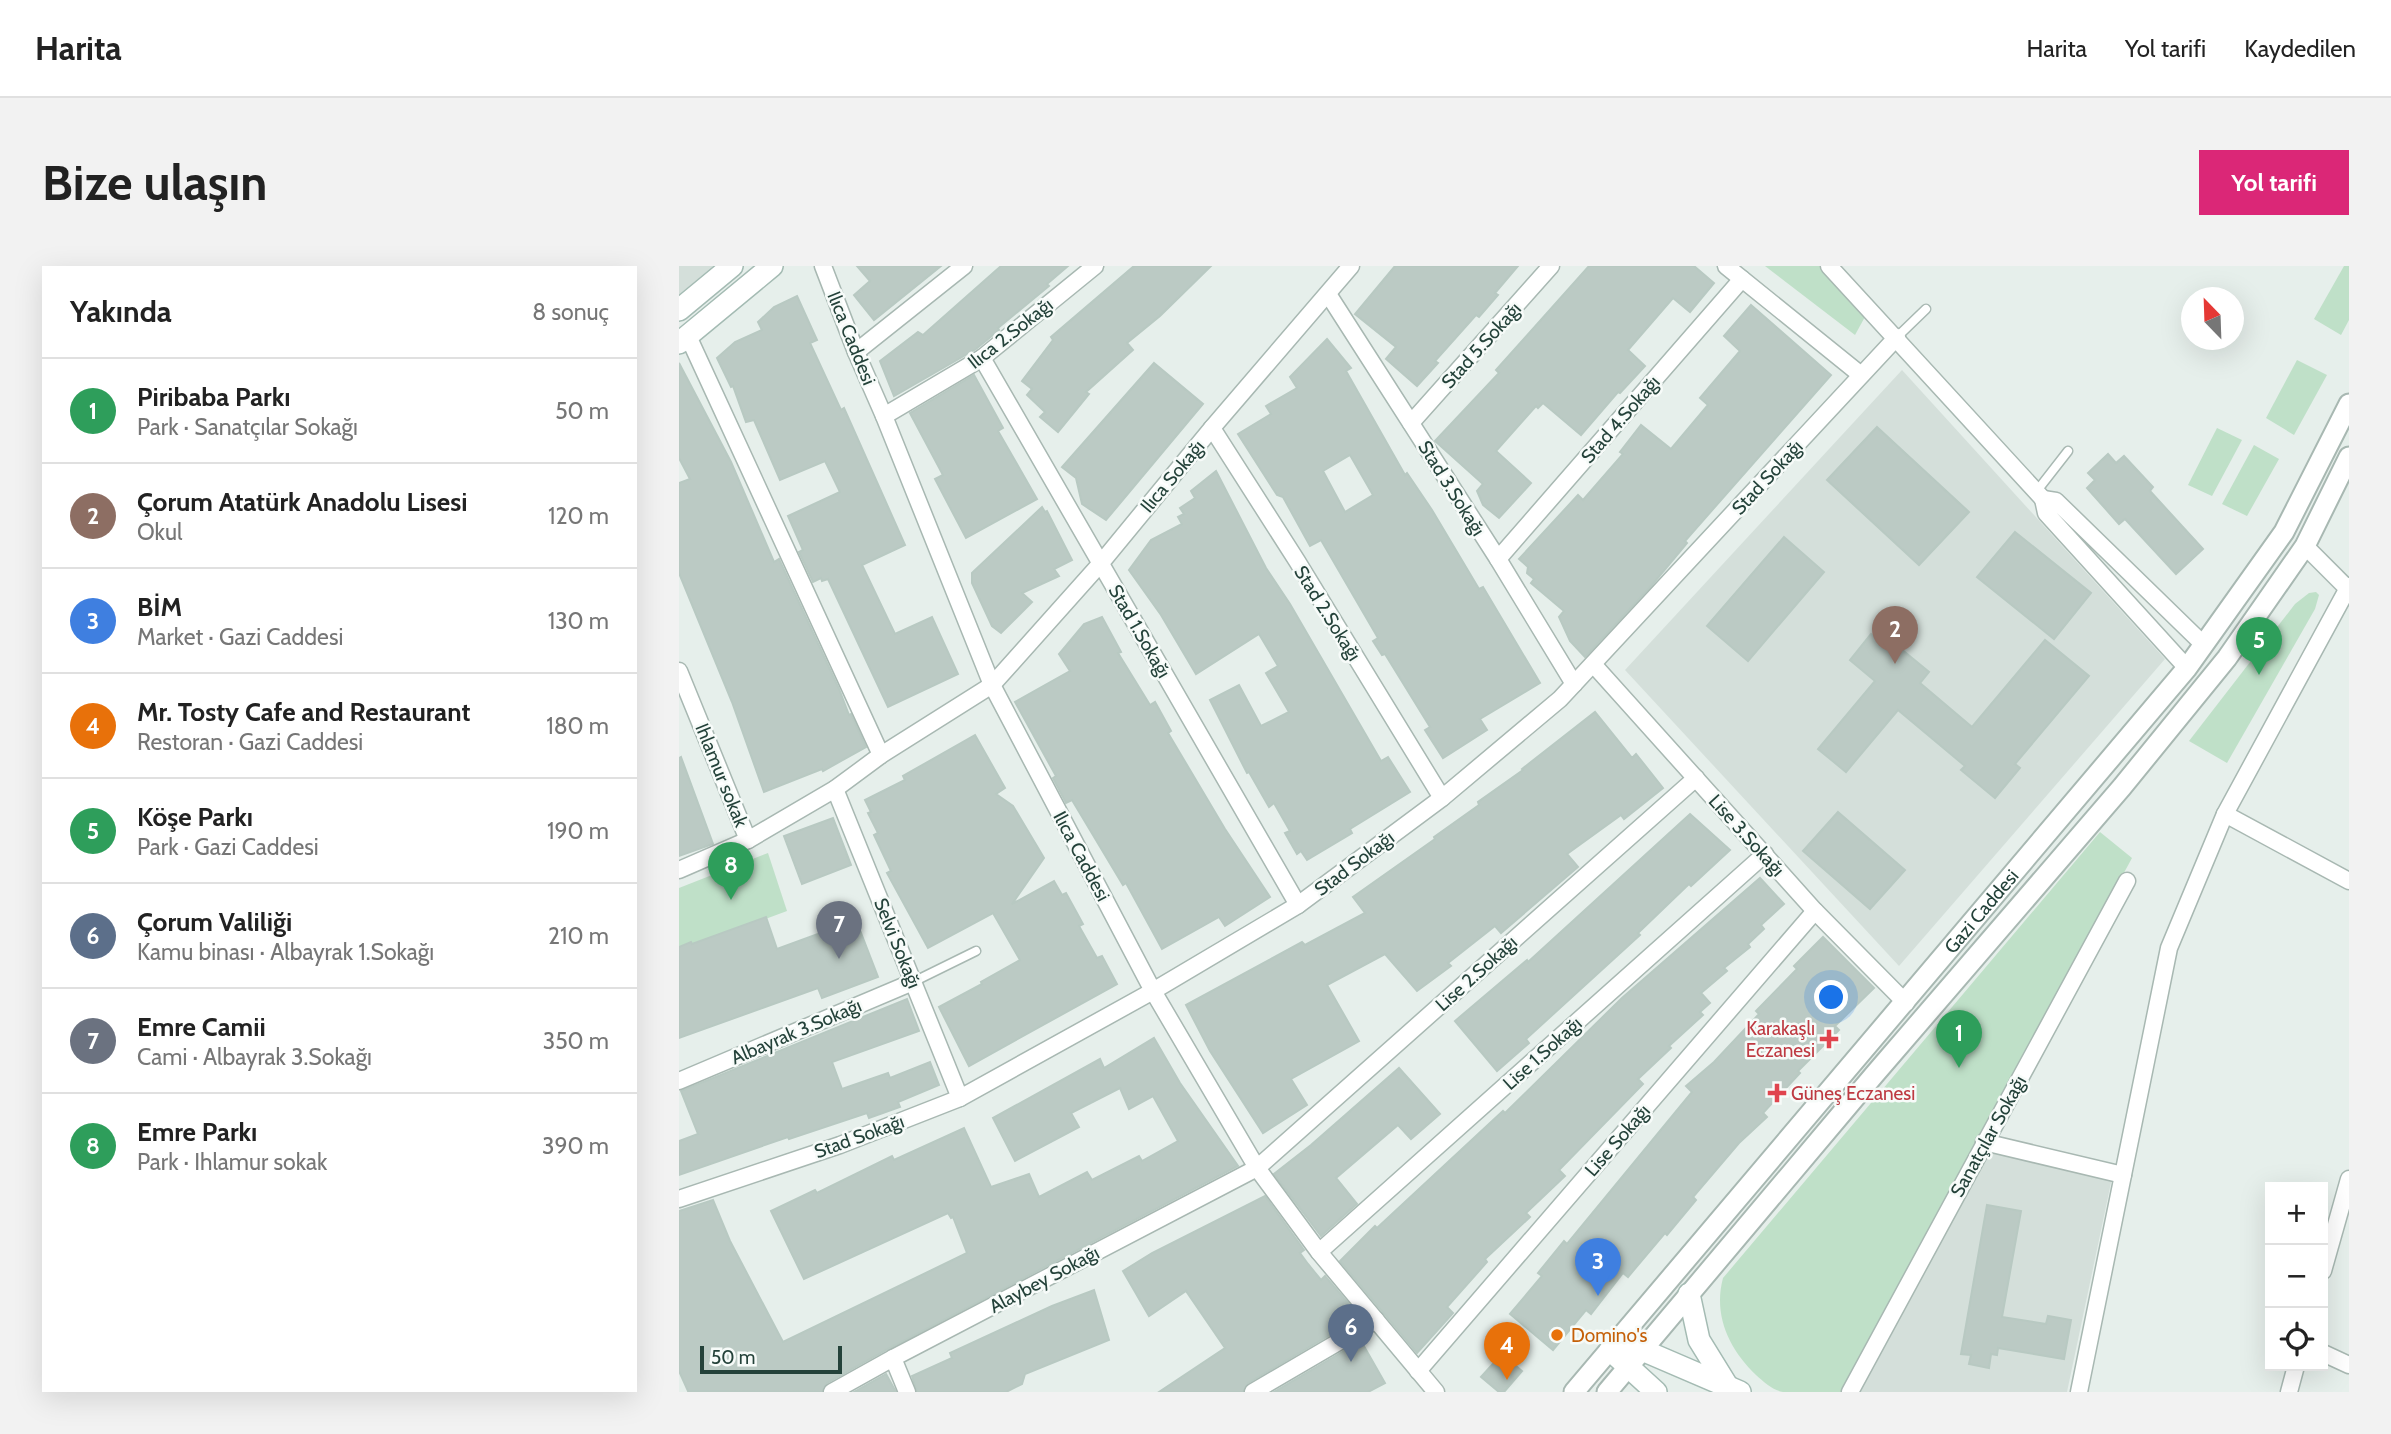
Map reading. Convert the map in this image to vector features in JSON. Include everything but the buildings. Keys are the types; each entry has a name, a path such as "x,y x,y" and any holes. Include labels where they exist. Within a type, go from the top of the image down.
{"main road":[{"path":"679,310 731,266"},
{"path":"683,339 772,266"},
{"path":"1689,1294 1699,1340 1734,1390"},
{"path":"1614,1345 1635,1359 1734,1390"},
{"path":"1635,1359 1656,1392"}],"street":[{"name":"Ilıca Caddesi","path":"823,266 992,685 1153,991 1257,1168 1319,1252 1436,1392"},
{"path":"856,352 964,266"},
{"name":"Ilıca 2.Sokağı","path":"884,416 982,358 1095,266"},
{"name":"Ilıca Sokağı","path":"679,870 748,840 835,789 881,755 992,685 1101,563 1351,266"},
{"name":"Stad 5.Sokağı","path":"1411,423 1551,266"},
{"path":"1726,266 1861,375"},
{"path":"1829,266 1897,337 2039,496 2046,513 2187,668 2206,684"},
{"name":"Stad 4.Sokağı","path":"1498,559 1742,279"},
{"name":"Stad 3.Sokağı","path":"1328,294 1498,559 1574,684"},
{"name":"Stad Sokağı","path":"679,1199 840,1145 960,1098 1153,991 1298,905 1442,798 1560,699 1897,337"},
{"path":"683,339 881,755"},
{"name":"Stad 1.Sokağı","path":"982,358 1298,905"},
{"name":"Gazi Caddesi","path":"1574,1392 2187,668 2284,532 2349,404"},
{"name":"Stad 2.Sokağı","path":"1212,428 1442,798"},
{"name":"Gazi Caddesi","path":"1607,1392 2122,787 2206,684 2305,546 2349,457"},
{"path":"2039,496 2056,501 2204,645 2225,660"},
{"path":"2079,1392 2169,948 2225,814 2348,588 2305,546 2284,532"},
{"name":"Lise 3.Sokağı","path":"1593,664 1815,911 1906,1003"},
{"name":"Ihlamur sokak","path":"679,671 748,840"},
{"name":"Lise 2.Sokağı","path":"1257,1168 1696,778"},
{"name":"Selvi Sokağı","path":"835,789 960,1098"},
{"path":"2225,814 2349,881"},
{"name":"Lise 1.Sokağı","path":"1319,1252 1765,854"},
{"name":"Sanatçılar Sokağı","path":"1850,1392 2127,881"},
{"name":"Lise Sokağı","path":"1418,1371 1815,911"},
{"name":"Albayrak 3.Sokağı","path":"679,1081 913,982"},
{"path":"1984,1142 2123,1175"},
{"name":"Alaybey Sokağı","path":"832,1392 1257,1168"},
{"path":"2328,1253 2349,1179"},
{"path":"1253,1392 1376,1320"},
{"path":"2328,1355 2349,1365"},
{"path":"893,1358 907,1392"},
{"path":"2289,1392 2295,1371"}],"lane":[{"path":"1897,337 1926,309"},
{"path":"2039,496 2068,452"},
{"path":"913,982 976,951"}],"shaded area":[{"path":"679,266 713,266 679,295"},
{"path":"1902,370 2165,659 1899,966 1625,670"},
{"path":"1987,1147 2112,1178 2067,1392 1858,1392"}],"green space":[{"path":"1765,266 1822,266 1866,315 1855,335"},
{"path":"2344,266 2349,266 2349,320 2341,335 2314,319"},
{"path":"2297,360 2327,375 2294,435 2266,418"},
{"path":"2217,428 2242,440 2212,496 2188,485"},
{"path":"2254,445 2279,459 2247,516 2222,504"},
{"path":"2316,592 2319,595 2315,609 2227,763 2189,741 2295,604 2309,593"},
{"path":"2100,832 2132,858 1842,1392 1783,1392 1772,1388 1746,1365 1731,1343 1720,1305 1723,1278"},
{"path":"768,853 787,911 679,951 679,888"}],"place":[{"name":"Çorum Atatürk Anadolu Lisesi","path":"1895,664"},
{"name":"Köşe Parkı","path":"2259,675"},
{"name":"Emre Parkı","path":"731,900"},
{"name":"Emre Camii","path":"839,959"},
{"name":"Karakaşlı Eczanesi","path":"1829,1039"},
{"name":"Piribaba Parkı","path":"1959,1068"},
{"name":"Güneş Eczanesi","path":"1777,1093"},
{"name":"BİM","path":"1598,1296"},
{"name":"Domino's","path":"1557,1335"},
{"name":"Çorum Valiliği","path":"1351,1362"},
{"name":"Mr. Tosty Cafe and Restaurant","path":"1507,1380"}]}
